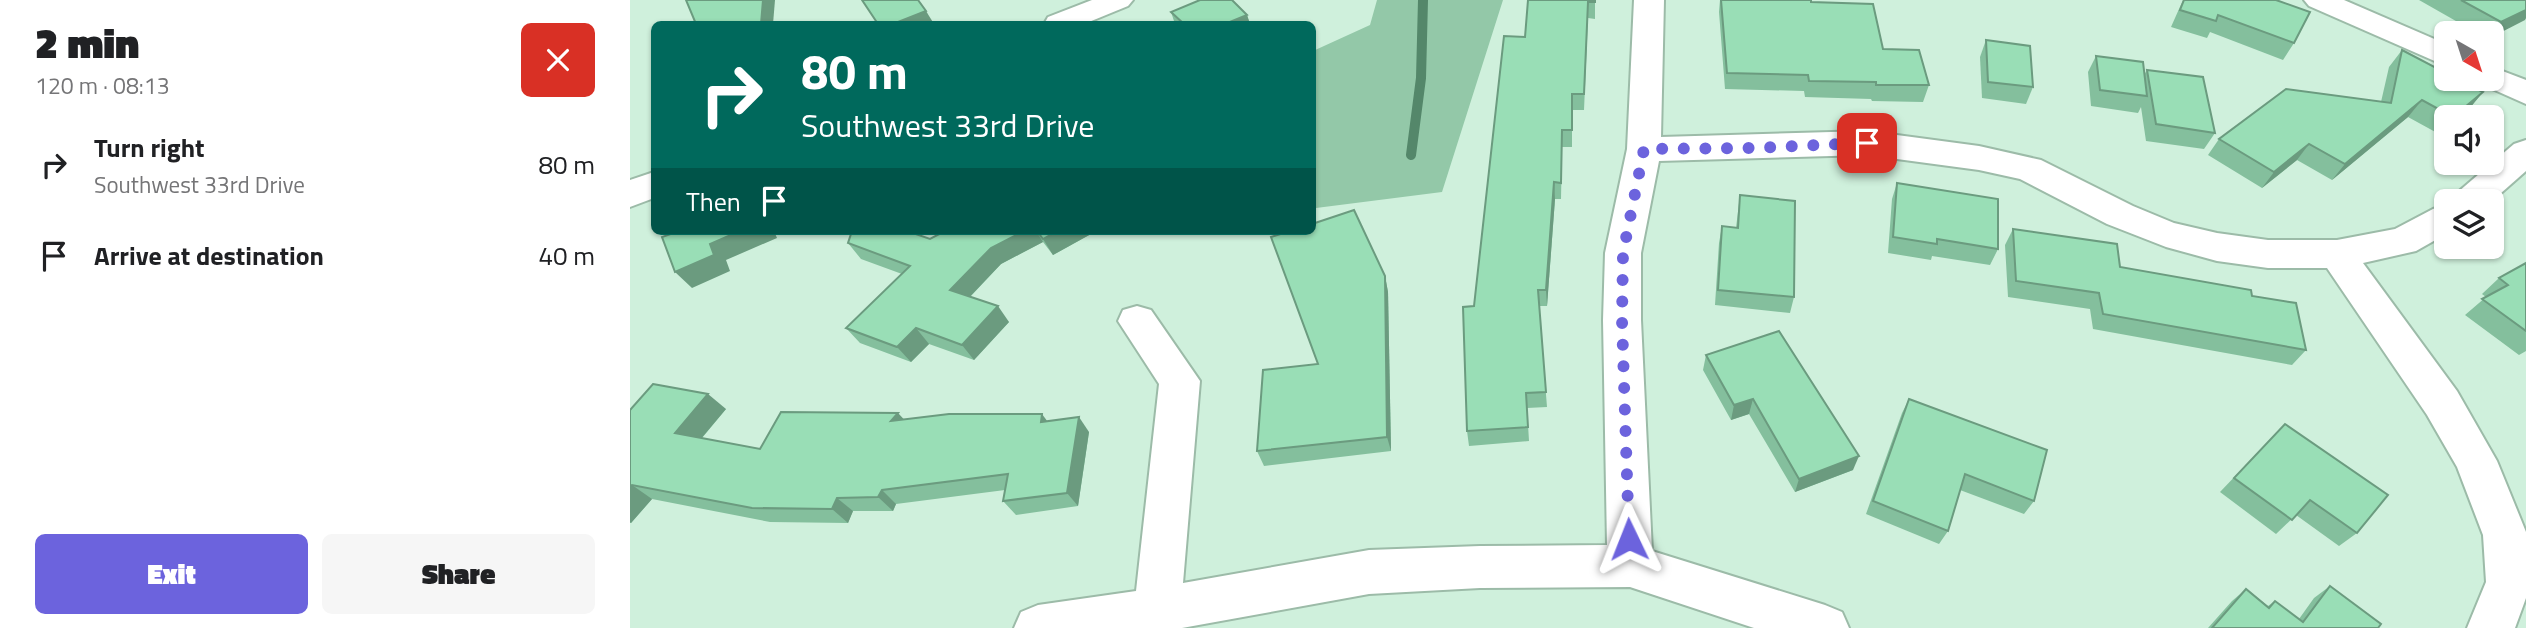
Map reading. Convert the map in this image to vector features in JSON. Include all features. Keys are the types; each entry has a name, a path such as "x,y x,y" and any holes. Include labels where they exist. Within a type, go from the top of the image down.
{"street":[{"path":"1066,21 1118,0"},
{"path":"1630,566 1622,320 1623,253 1644,149 1649,0"},
{"path":"2319,0 2434,51"},
{"path":"2504,83 2526,93"},
{"path":"1644,149 1867,143 1979,158 2029,169 2120,215 2166,234 2217,247 2268,254 2337,254 2403,241 2434,224"},
{"path":"2484,189 2526,152"},
{"path":"630,194 651,185"},
{"path":"2337,254 2442,403 2476,461 2505,535 2509,582 2491,628"},
{"path":"1137,321 1180,381 1157,610"},
{"path":"1038,628 1157,610 1369,572 1480,567 1630,566 1825,628"}],"green space":[{"path":"1377,0 1503,0 1442,192 1316,208 1316,50 1370,25"}],"building":[{"path":"686,0 763,0 761,21 695,21"},
{"path":"862,0 918,0 926,11 901,21 876,21"},
{"path":"1200,0 1232,0 1247,15 1232,21 1181,21 1171,12"},
{"path":"1528,0 1595,0 1588,2 1584,94 1572,94 1572,130 1562,130 1561,183 1554,182 1546,290 1538,290 1546,392 1526,393 1528,427 1467,431 1463,307 1474,306 1504,36 1525,37"},
{"path":"1721,0 1811,0 1873,4 1883,49 1919,50 1929,85 1876,85 1876,82 1809,81 1808,75 1727,73"},
{"path":"2184,0 2276,0 2310,12 2294,43 2218,15 2216,21 2180,10"},
{"path":"2461,0 2526,0 2526,10 2499,21"},
{"path":"1986,40 2030,46 2033,87 1988,82"},
{"path":"2402,50 2434,67 2434,91 2483,92 2467,105 2434,107 2422,100 2345,164 2309,144 2274,172 2219,139 2286,89 2391,103"},
{"path":"2096,56 2143,62 2147,96 2100,90"},
{"path":"2147,70 2203,77 2215,133 2156,124"},
{"path":"1897,183 1998,199 1998,249 1937,239 1937,244 1893,237"},
{"path":"1740,195 1795,201 1794,297 1718,290 1722,226 1738,228"},
{"path":"1354,210 1385,276 1387,437 1257,451 1263,370 1318,364 1271,237 1316,235 1316,223"},
{"path":"2013,229 2117,244 2120,267 2251,290 2252,296 2296,303 2306,350 2103,314 2099,293 2016,281"},
{"path":"731,235 710,244 714,255 675,272 662,237"},
{"path":"851,235 918,235 930,239 938,235 1016,235 991,248 950,290 998,306 962,345 916,328 897,347 846,328 910,266 848,243"},
{"path":"2526,263 2526,331 2482,299 2508,285 2499,278"},
{"path":"1779,331 1859,456 1799,479 1753,399 1734,405 1706,355"},
{"path":"653,384 708,394 675,433 760,449 781,412 898,413 891,421 949,414 1042,414 1041,422 1079,417 1067,493 1003,501 1008,474 882,490 878,497 837,498 832,509 752,508 632,485 630,487 630,410"},
{"path":"1909,399 2047,450 2034,501 1965,474 1948,531 1873,501"},
{"path":"2285,424 2388,495 2357,533 2310,500 2292,520 2234,478"},
{"path":"2330,586 2381,624 2378,628 2212,628 2246,589 2269,608 2275,601 2303,622"}],"waterway":[{"path":"1411,155 1421,78 1423,0"}],"route":[{"path":"1629,539 1622,320 1623,253 1644,149 1867,143"}]}
